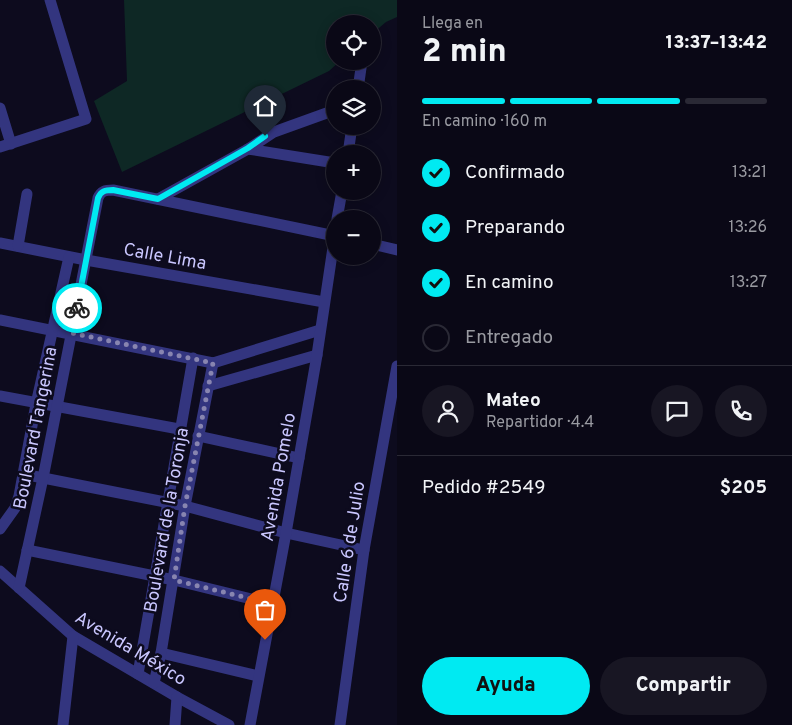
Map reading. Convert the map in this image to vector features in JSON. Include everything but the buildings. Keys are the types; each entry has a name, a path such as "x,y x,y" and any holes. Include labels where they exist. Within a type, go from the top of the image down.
{"street":[{"path":"0,108 5,145 86,119 50,0"},
{"path":"158,199 274,132 326,113"},
{"path":"248,148 326,161"},
{"name":"Boulevard Tangerina","path":"19,588 43,478 98,198 100,193 106,190 113,190 158,199"},
{"path":"18,246 27,194"},
{"path":"158,199 326,233"},
{"name":"Calle Lima","path":"0,243 324,302"},
{"path":"381,246 397,250"},
{"name":"Boulevard Tangerina","path":"0,529 15,508 69,257"},
{"name":"Avenida Pomelo","path":"250,725 317,355 330,265"},
{"path":"0,320 72,333 213,363 320,330"},
{"path":"208,386 317,355"},
{"name":"Boulevard de la Toronja","path":"138,674 156,576 179,429 193,358"},
{"name":"Boulevard de la Toronja","path":"154,683 174,580 185,506 213,363"},
{"name":"Calle 6 de Julio","path":"340,725 364,550 397,366"},
{"path":"0,396 179,429"},
{"path":"198,436 299,458"},
{"path":"23,474 185,506 286,533 364,550"},
{"path":"28,550 156,576 272,604"},
{"name":"Avenida México","path":"0,571 73,636 229,725"},
{"path":"62,725 73,636"},
{"path":"161,653 258,676"},
{"path":"175,725 177,697"}],"green space":[{"path":"124,0 397,0 397,17 381,26 381,15 326,15 326,70 329,71 122,172 94,101 127,81"}],"way so far":[{"path":"77,308 72,333 213,363 185,506 174,580 272,604 265,640"}],"route":[{"path":"77,308 100,193 106,190 113,190 158,199 248,148 265,136"}]}
